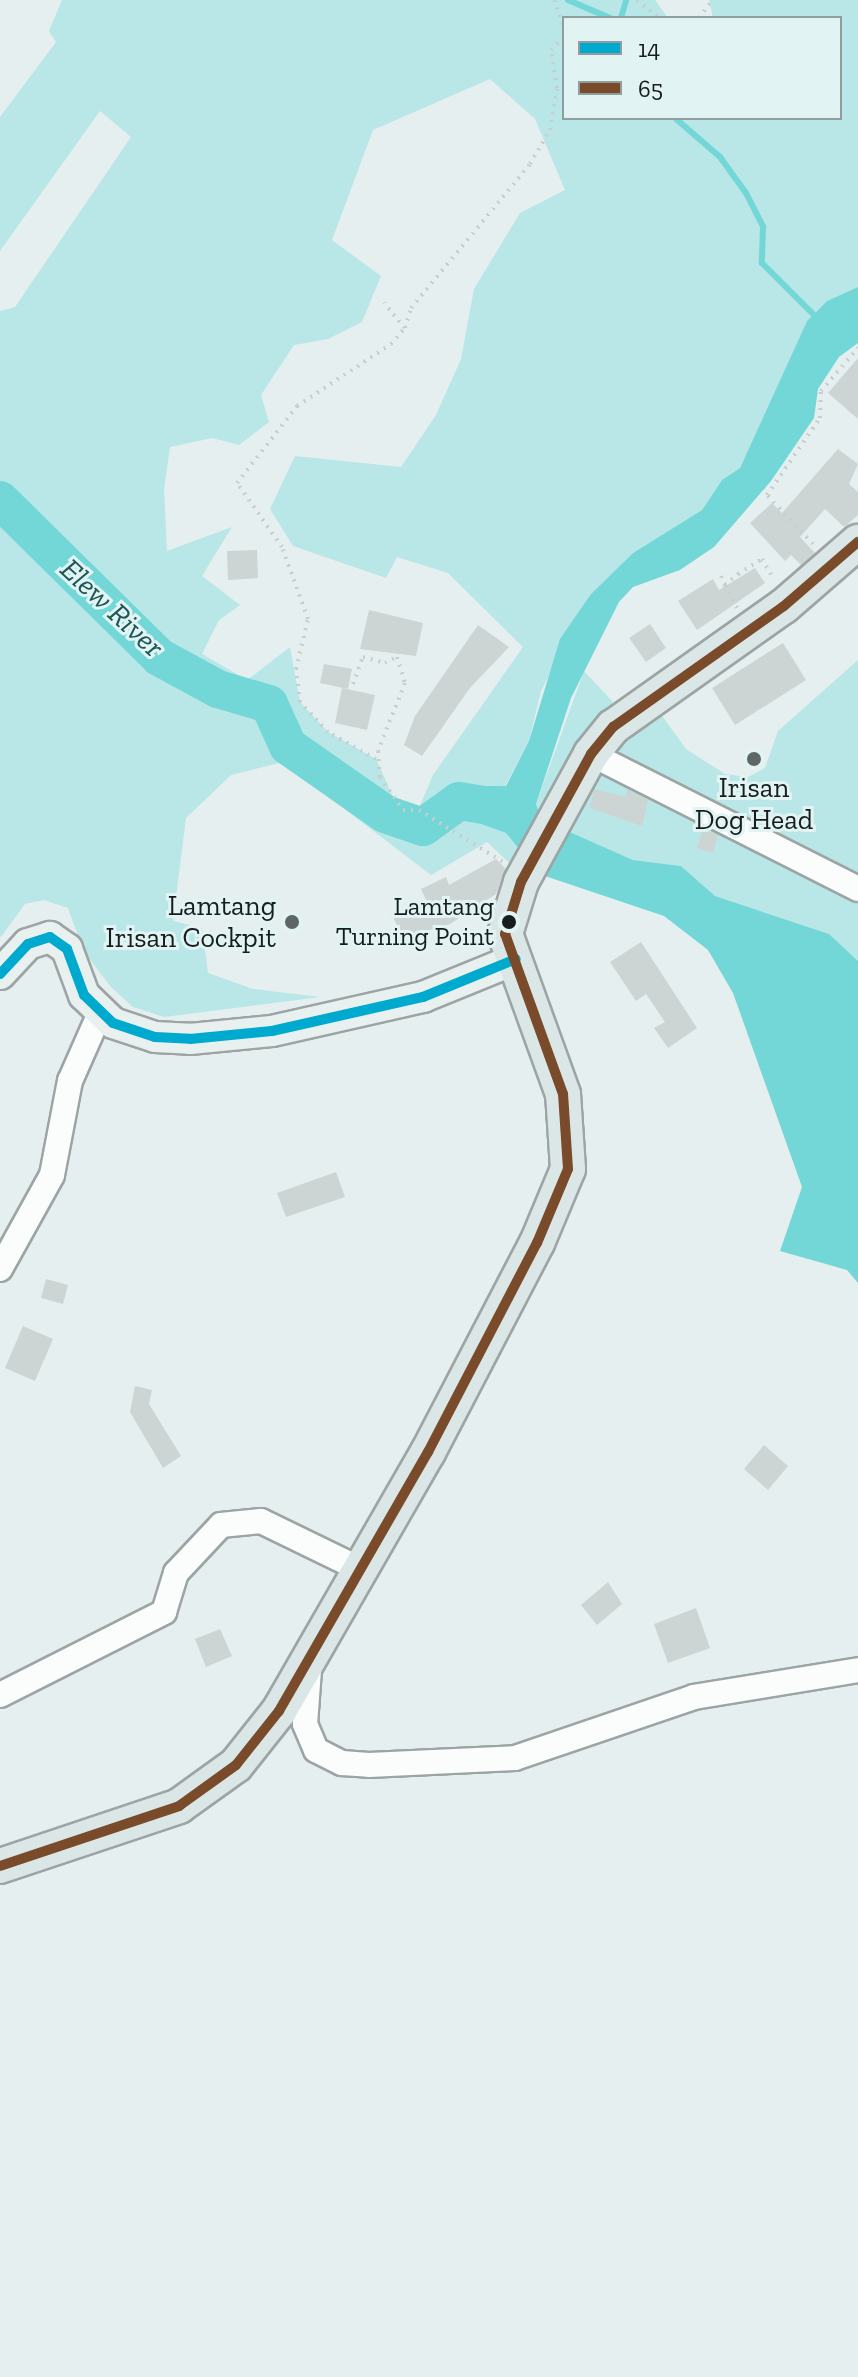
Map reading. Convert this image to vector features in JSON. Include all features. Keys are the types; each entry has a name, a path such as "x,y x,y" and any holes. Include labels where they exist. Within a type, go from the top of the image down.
{"highway":[{"path":"0,1866 139,1822 207,1788 256,1743 362,1570 517,1284 568,1169 563,1094 505,934 519,868 560,809 591,754 635,708 731,646 858,542"}],"main road":[{"path":"0,974 28,944 50,937 67,949 84,995 100,1013 155,1037 272,1031 423,997 516,959"}],"street":[{"path":"591,754 858,889"},
{"path":"0,1269 52,1175 70,1081 100,1013"},
{"path":"0,1695 164,1612 176,1573 221,1525 261,1521 362,1570"},
{"path":"310,1656 304,1705 309,1739 327,1759 369,1765 515,1758 694,1697 858,1670"}],"path":[{"path":"554,0 562,22"},
{"path":"637,0 657,16"},
{"path":"519,868 450,833 428,817 403,810 376,759 328,732 300,702 296,669 308,619 282,547 237,483 297,406 391,344 405,328 411,308 530,164 550,130 557,88 551,50 562,39"},
{"path":"384,303 405,328"},
{"path":"824,556 767,495 820,418 821,391 858,348"},
{"path":"725,585 762,559 774,576 763,585"},
{"path":"721,576 732,600"},
{"path":"353,684 363,657 385,663 397,657 406,674 376,759"}],"shaded area":[{"path":"62,0 655,0 667,16 562,16 562,120 842,120 842,16 713,16 709,0 858,0 858,287 827,301 807,321 740,468 722,480 702,510 633,553 591,594 541,691 529,741 505,786 475,786 470,820 506,833 522,854 516,869 487,842 431,875 283,762 231,775 186,818 173,921 202,928 208,973 253,989 320,997 164,1017 133,1007 110,986 83,950 68,908 44,900 25,904 0,938 0,311 15,307 131,137 100,111 0,251 0,117 56,42 49,31","holes":["490,79 535,119 565,190 520,213 474,289 461,359 436,415 401,467 295,456 270,509 293,546 386,578 397,557 448,573 523,647 433,775 418,810 411,812 394,799 376,759 328,732 300,702 290,647 247,680 202,654 219,620 240,605 202,576 232,527 167,551 164,489 170,447 212,438 239,445 269,422 261,395 294,345 328,339 362,322 381,276 332,240 373,130"]},
{"path":"858,660 858,961 829,934 715,896 681,866 633,860 563,829 581,792 613,761 618,738 655,706 686,749 725,774 748,777 765,768 778,731"},
{"path":"584,671 613,702 572,752 541,818 536,804"}],"water":[{"path":"858,287 858,343 839,357 818,389 814,418 771,481 714,547 680,570 633,587 619,602 571,698 536,804 541,818 563,829 633,860 681,866 715,896 829,934 858,961 858,1283 847,1270 780,1251 802,1187 733,993 708,950 664,916 539,874 506,833 470,820 474,786 506,786 529,741 560,639 591,594 633,553 702,510 722,480 740,468 807,321 827,301"}],"building":[{"path":"858,358 858,419 828,393"},
{"path":"838,449 858,464 849,484 858,492 858,515 844,527 825,509 800,537 815,553 801,565 791,555 785,561 750,523 772,503 782,513"},
{"path":"257,550 258,578 228,580 227,551"},
{"path":"755,568 765,583 697,630 678,601 713,579 719,590"},
{"path":"369,610 423,623 416,656 360,649"},
{"path":"650,624 666,648 646,662 629,638"},
{"path":"478,625 509,647 470,688 422,756 404,745 415,716"},
{"path":"783,643 806,680 735,725 712,688"},
{"path":"324,664 352,669 348,689 320,683"},
{"path":"342,688 375,695 367,730 335,723"},
{"path":"594,789 626,797 627,789 648,800 642,826 590,808"},
{"path":"703,829 718,835 713,853 697,848"},
{"path":"496,859 506,869 496,894 450,924 403,938 391,913 427,902 421,889 446,877 449,885"},
{"path":"641,942 697,1028 668,1048 654,1028 665,1022 646,994 636,1001 610,962"},
{"path":"336,1172 345,1197 286,1217 277,1193"},
{"path":"46,1279 68,1285 63,1304 41,1298"},
{"path":"23,1326 53,1339 35,1381 5,1368"},
{"path":"135,1386 152,1390 149,1404 181,1456 163,1468 130,1412"},
{"path":"764,1445 788,1466 768,1490 744,1469"},
{"path":"608,1582 622,1604 597,1625 581,1605"},
{"path":"696,1608 710,1648 668,1663 654,1624"},
{"path":"220,1629 232,1656 206,1667 195,1639"}],"waterway":[{"path":"568,0 605,16"},
{"path":"622,16 626,0"},
{"path":"677,120 720,157 746,193 763,227 762,263 817,318"},
{"name":"Elew River","path":"0,500 159,657 218,689 269,704 288,746 385,814 423,827 459,801 514,810"}],"transit line":[{"name":"65","path":"0,1866 179,1806 236,1765 279,1711 428,1452 537,1243 568,1169 563,1094 505,934 521,882 591,754 613,727 784,606 858,542"},
{"name":"14","path":"0,974 28,944 50,937 67,949 84,995 113,1023 155,1037 190,1039 272,1031 423,997 516,959"}],"place":[{"name":"Irisan Dog Head","path":"754,759"},
{"name":"Lamtang Irisan Cockpit","path":"292,922"},
{"name":"Lamtang Turning Point","path":"509,922"}]}
